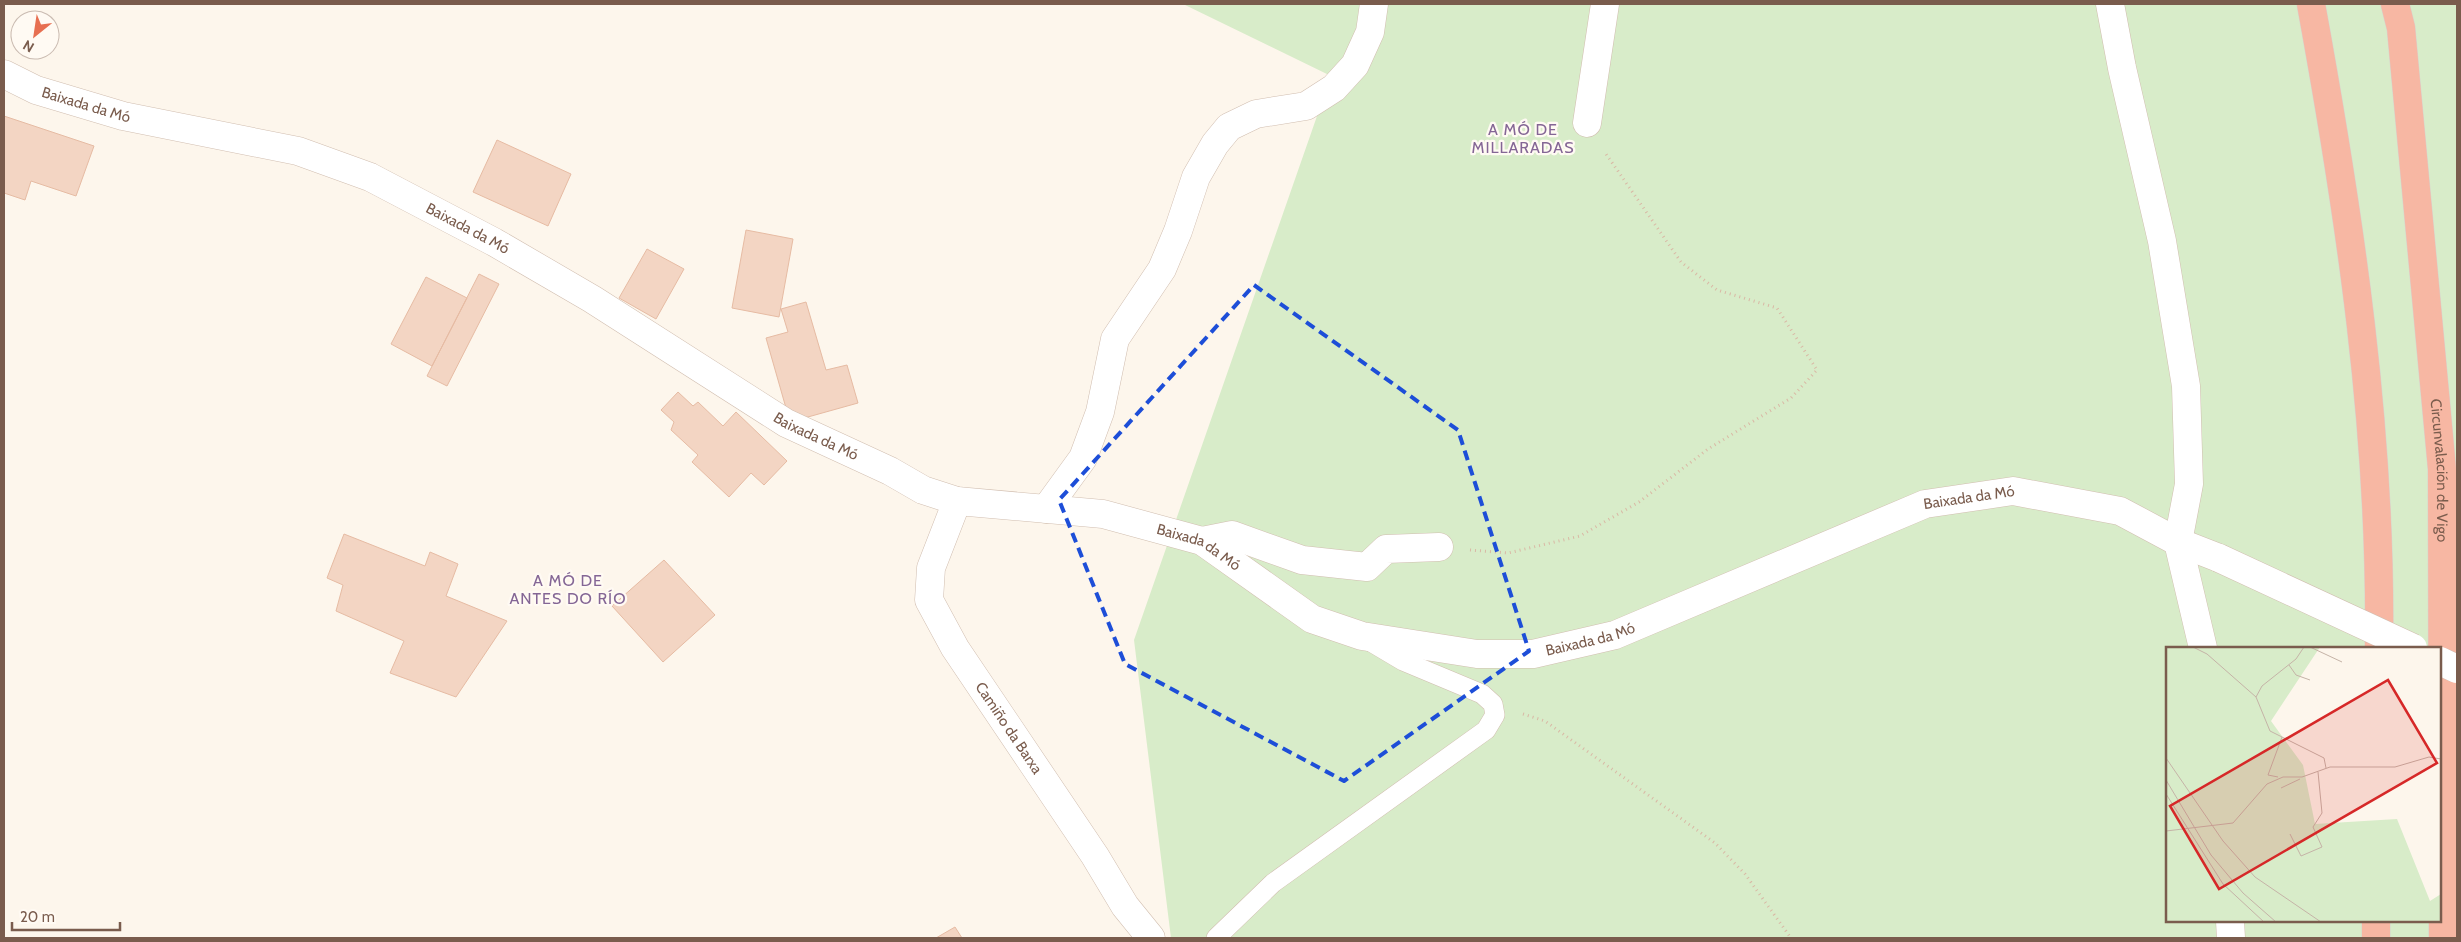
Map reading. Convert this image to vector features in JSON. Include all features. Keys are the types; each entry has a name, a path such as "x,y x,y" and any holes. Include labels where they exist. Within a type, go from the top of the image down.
{"highway":[{"path":"2311,4 2334,132 2362,326 2373,438 2380,573 2379,647"},
{"name":"Circunvalación de Vigo","path":"2395,4 2401,28 2442,469 2443,938"},
{"path":"2376,922 2376,938"}],"street":[{"path":"1046,509 1083,458 1100,412 1115,339 1162,269 1178,231 1196,177 1215,144 1229,127 1256,114 1306,106 1334,88 1355,65 1370,32 1374,4"},
{"path":"1587,123 1605,4"},
{"path":"2110,4 2122,68 2162,241 2186,386 2189,484 2178,542 2203,647"},
{"name":"Baixada da Mó","path":"4,74 36,90 123,116 298,151 370,177 494,242 592,299 786,423 890,471 923,490 957,501 1103,514 1202,542 1312,619 1362,636 1477,654 1533,654 1615,635 1925,504 2014,491 2120,511 2178,542 2219,558 2412,647"},
{"name":"Camiño da Barxa","path":"957,501 931,568 930,600 955,648 1126,906 1151,938"},
{"path":"1202,542 1232,536 1302,560 1367,567 1386,549 1439,547"},
{"path":"2441,661 2457,669"},
{"path":"2230,922 2231,938"}],"lane":[{"path":"1216,938 1274,883 1486,730 1496,715 1493,704 1482,694 1403,661 1362,636"}],"path":[{"path":"1439,547 1508,553 1580,536 1639,502 1708,449 1791,398 1818,370 1777,308 1717,290 1681,262 1610,162 1587,123"},
{"path":"1493,704 1545,721 1715,843 1745,874 1791,938"}],"highlighted area":[{"path":"1254,285 1458,430 1529,651 1344,781 1125,664 1059,500"}],"green space":[{"path":"1183,4 2457,4 2457,938 1171,938 1134,640 1331,76"}],"building":[{"path":"4,116 94,146 76,196 31,181 25,200 4,193"},
{"path":"497,140 571,174 548,226 473,192"},
{"path":"746,230 793,239 779,317 732,308"},
{"path":"647,249 684,269 656,319 619,298"},
{"path":"479,274 499,284 447,386 427,376"},
{"path":"426,277 467,298 432,366 391,344"},
{"path":"806,302 826,370 847,365 858,403 790,422 766,338 788,332 781,309"},
{"path":"678,392 693,406 698,402 723,426 736,412 787,461 764,485 751,473 729,497 692,462 698,455 671,430 674,422 661,410"},
{"path":"344,534 425,566 430,552 458,564 446,596 507,621 456,697 390,673 404,641 336,611 343,585 327,578"},
{"path":"664,560 715,615 663,662 612,606"},
{"path":"955,927 962,938 936,938"}],"district":[{"name":"A MÓ DE MILLARADAS","path":"1523,138"},
{"name":"A MÓ DE ANTES DO RÍO","path":"568,589"}]}
